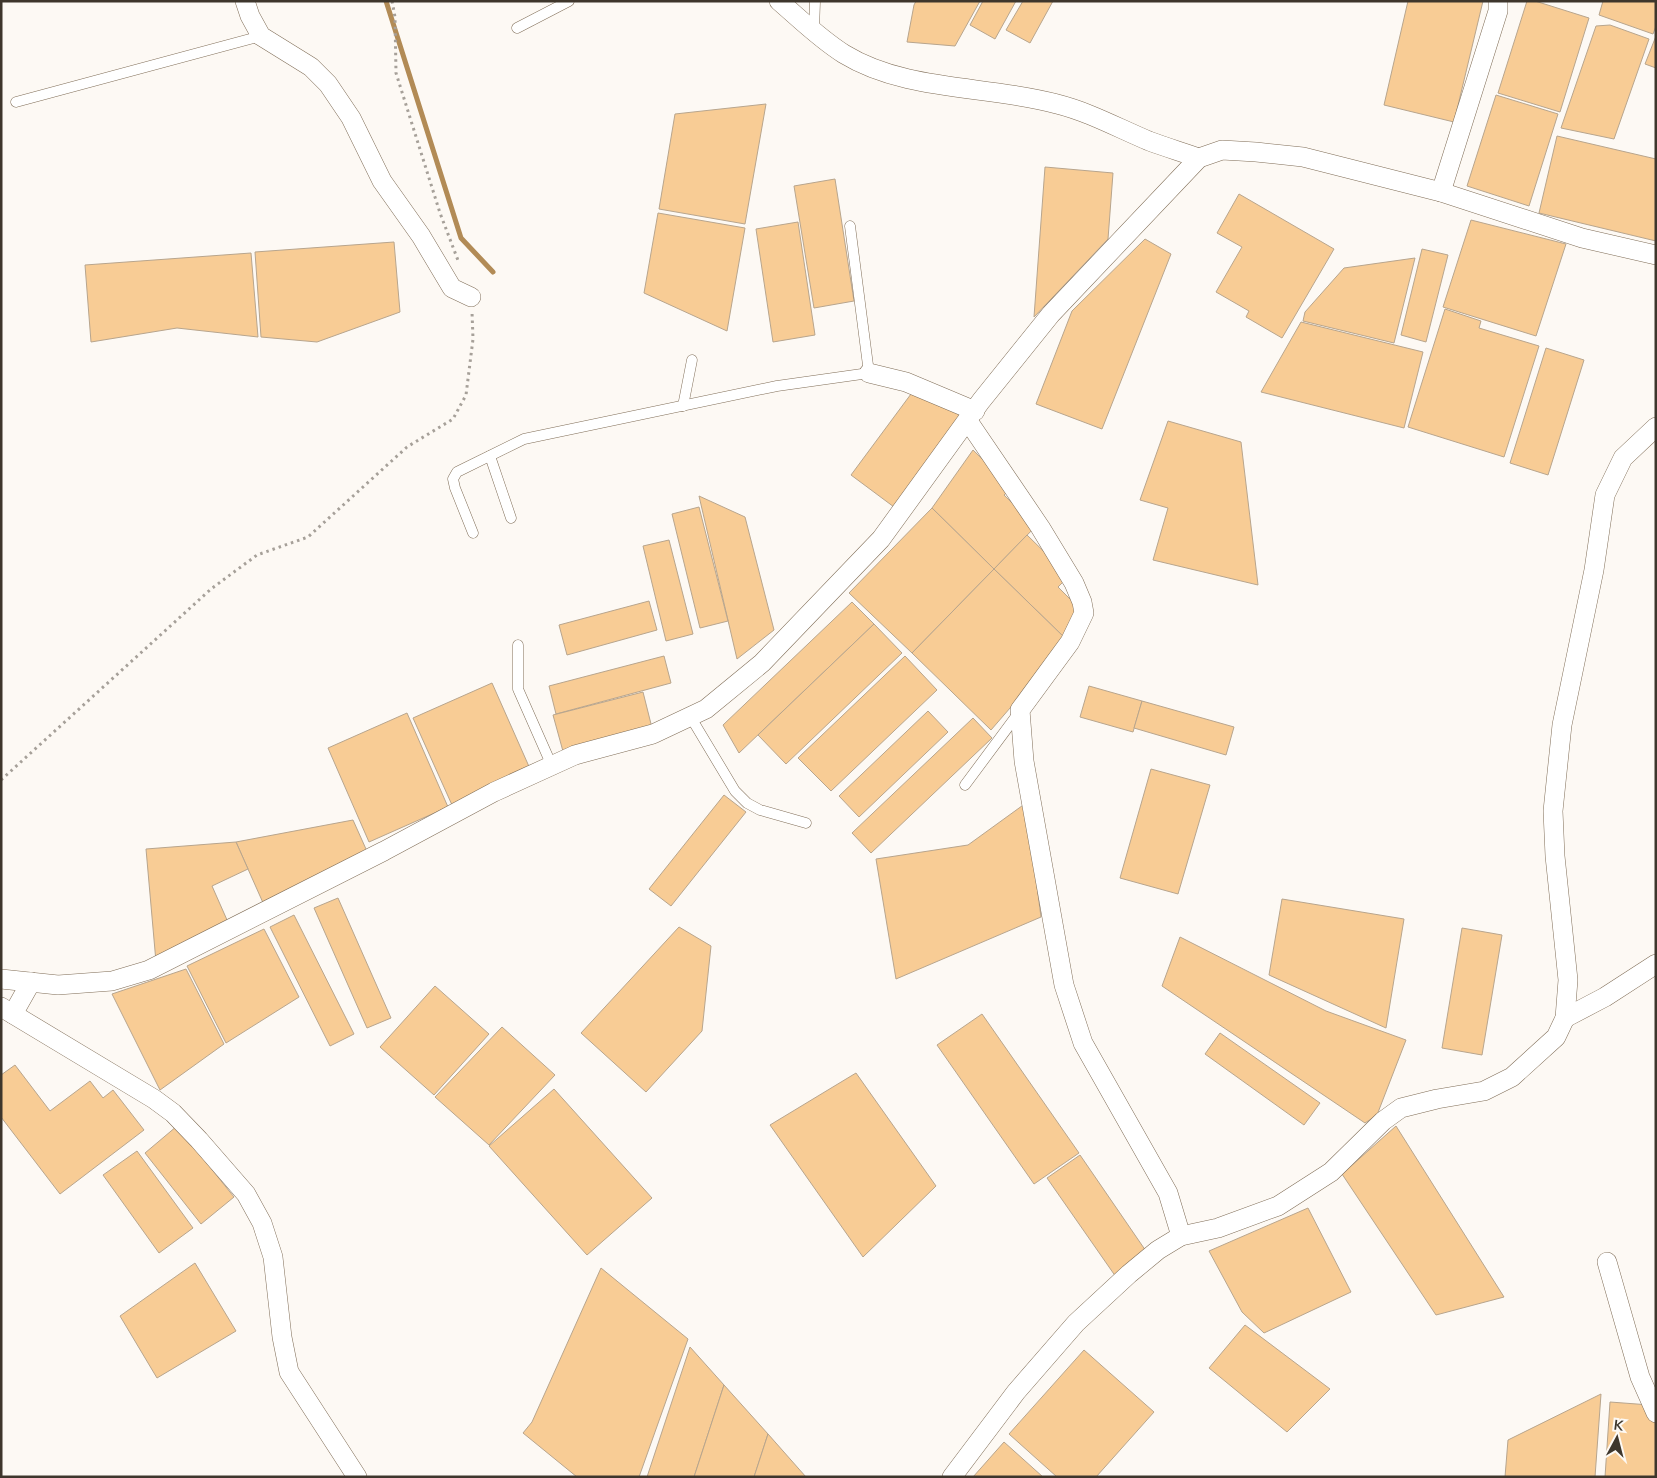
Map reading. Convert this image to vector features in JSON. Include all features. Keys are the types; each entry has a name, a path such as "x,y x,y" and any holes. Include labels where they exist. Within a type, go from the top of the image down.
{"street":[{"path":"245,1 250,16 261,36 311,67 328,84 350,118 382,181 422,236 452,288 471,297"},
{"path":"779,1 844,54 891,73 908,79 1021,95 1058,104 1100,118 1149,141 1199,158"},
{"path":"1441,192 1498,11 1498,1"},
{"path":"1,979 58,985 112,981 149,970 375,856 494,792 575,755 653,734 706,709 762,663 881,539 972,416 981,401 1051,314 1199,158 1222,150 1303,157 1441,192 1582,238 1656,255"},
{"path":"868,373 906,382 972,416 1074,583 1083,607 1084,613 1070,642 1020,710 1024,761 1064,985 1083,1043 1168,1193 1182,1236"},
{"path":"952,1477 1016,1392 1076,1323 1158,1250 1182,1236 1218,1228 1278,1206 1331,1172 1383,1121 1401,1108 1437,1099 1484,1091 1512,1077 1556,1037 1565,1018 1568,980 1555,856 1553,811 1562,725 1594,570 1605,495 1622,458 1656,428"},
{"path":"1565,1018 1656,964"},
{"path":"31,982 7,1010 173,1112 246,1194 262,1223 273,1257 282,1337 289,1372 356,1477"},
{"path":"1607,1262 1640,1377 1656,1413"}],"lane":[{"path":"517,28 569,1"},
{"path":"814,31 815,1"},
{"path":"16,102 261,36"},
{"path":"473,533 453,478 457,472 524,439 777,386 868,373 850,226"},
{"path":"683,406 692,360"},
{"path":"490,456 511,518"},
{"path":"518,645 518,689 552,766"},
{"path":"965,785 1020,710"},
{"path":"690,716 735,791 747,803 760,810 806,823"}],"path":[{"path":"392,1 395,17 396,74 440,213 461,269"},
{"path":"1,780 211,589 257,555 308,537 407,447 453,419 466,395 473,339 471,297"}],"building":[{"path":"916,1 980,1 955,46 907,42"},
{"path":"983,1 1016,1 995,39 970,25"},
{"path":"1023,1 1053,1 1030,43 1006,30"},
{"path":"1408,1 1483,1 1454,122 1384,105"},
{"path":"1527,1 1535,1 1589,18 1560,112 1498,93"},
{"path":"1603,1 1656,1 1656,26 1653,34 1599,15"},
{"path":"1610,25 1649,39 1614,139 1561,128 1596,26"},
{"path":"1656,36 1656,68 1645,64"},
{"path":"1496,95 1558,114 1529,206 1467,186"},
{"path":"766,104 745,224 659,209 675,114"},
{"path":"1557,136 1656,159 1656,241 1539,213"},
{"path":"1045,167 1113,173 1108,239 1034,317"},
{"path":"835,179 854,301 814,308 794,186"},
{"path":"1239,194 1334,249 1282,338 1246,317 1249,311 1216,292 1242,247 1217,233"},
{"path":"658,213 745,228 727,331 644,293"},
{"path":"1471,220 1566,244 1536,336 1443,307"},
{"path":"798,222 815,335 773,342 756,229"},
{"path":"1145,239 1171,254 1102,429 1036,404 1072,311"},
{"path":"394,242 400,312 317,342 261,337 255,252"},
{"path":"1422,249 1448,255 1426,342 1401,335"},
{"path":"251,253 258,337 177,328 91,342 85,265"},
{"path":"1415,258 1394,343 1303,321 1305,312 1344,268"},
{"path":"1445,309 1481,321 1479,328 1539,346 1504,457 1408,427"},
{"path":"1301,322 1423,352 1404,428 1261,392"},
{"path":"1546,348 1584,360 1548,475 1510,463"},
{"path":"911,394 964,414 894,507 851,475"},
{"path":"1168,421 1241,442 1258,585 1153,560 1168,508 1140,500"},
{"path":"973,450 1012,488 1004,495 1036,526 994,569 932,508"},
{"path":"699,496 745,517 774,630 737,659"},
{"path":"699,507 728,621 700,628 672,514"},
{"path":"932,508 994,569 912,653 849,593"},
{"path":"1027,535 1069,576 1058,587 1080,609 1068,641 994,569"},
{"path":"669,540 693,634 666,641 643,546"},
{"path":"994,569 1068,641 991,730 912,653"},
{"path":"649,601 657,630 567,655 559,625"},
{"path":"852,602 874,624 739,753 723,725"},
{"path":"874,624 902,653 786,764 758,735"},
{"path":"664,656 671,683 556,714 549,686"},
{"path":"905,656 937,690 831,791 798,758"},
{"path":"492,683 531,771 452,805 413,718"},
{"path":"1089,686 1142,701 1133,732 1080,717"},
{"path":"643,692 653,732 564,755 553,715"},
{"path":"1142,701 1234,727 1226,755 1134,728"},
{"path":"928,711 948,732 859,817 839,796"},
{"path":"407,713 448,807 369,842 328,748"},
{"path":"973,718 992,738 871,853 852,833"},
{"path":"1151,769 1210,785 1178,894 1120,878"},
{"path":"724,795 746,812 671,906 649,889"},
{"path":"1026,803 1041,917 896,979 876,859 968,845"},
{"path":"353,820 370,858 264,905 236,842"},
{"path":"236,842 248,869 212,886 231,929 156,962 146,849"},
{"path":"338,898 391,1018 367,1028 314,908"},
{"path":"1282,899 1404,919 1386,1028 1269,975"},
{"path":"294,915 354,1034 330,1046 270,927"},
{"path":"679,927 711,946 702,1031 646,1092 581,1033"},
{"path":"1462,928 1502,935 1482,1055 1442,1048"},
{"path":"264,929 299,997 226,1043 187,966"},
{"path":"1180,937 1326,1011 1406,1040 1377,1115 1365,1123 1162,986"},
{"path":"186,969 224,1044 160,1090 112,994"},
{"path":"435,986 489,1034 434,1095 380,1047"},
{"path":"982,1014 1079,1153 1034,1184 937,1045"},
{"path":"502,1027 555,1075 489,1145 435,1097"},
{"path":"1220,1033 1320,1103 1304,1125 1205,1054"},
{"path":"15,1065 50,1111 90,1081 103,1098 113,1090 144,1130 60,1194 1,1117 1,1075"},
{"path":"856,1073 936,1186 863,1257 770,1125"},
{"path":"554,1089 652,1198 587,1255 489,1146"},
{"path":"177,1126 234,1197 201,1224 145,1153"},
{"path":"1396,1126 1504,1297 1436,1315 1342,1174"},
{"path":"137,1151 193,1228 159,1253 103,1175"},
{"path":"1080,1155 1148,1254 1116,1277 1047,1178"},
{"path":"1308,1208 1351,1292 1264,1333 1242,1312 1209,1251"},
{"path":"195,1263 236,1331 157,1378 120,1316"},
{"path":"601,1268 688,1339 639,1477 577,1477 523,1433 532,1422"},
{"path":"1245,1325 1330,1389 1287,1432 1209,1368"},
{"path":"690,1347 724,1385 694,1477 647,1477"},
{"path":"1084,1350 1154,1412 1096,1477 1057,1477 1009,1434"},
{"path":"724,1385 768,1434 754,1477 694,1477"},
{"path":"1601,1394 1595,1477 1505,1477 1508,1440"},
{"path":"1610,1402 1650,1405 1656,1419 1656,1477 1605,1477"},
{"path":"768,1434 806,1477 754,1477"},
{"path":"1004,1442 1043,1477 973,1477"}],"waterway":[{"path":"386,1 461,238 493,272"}]}
